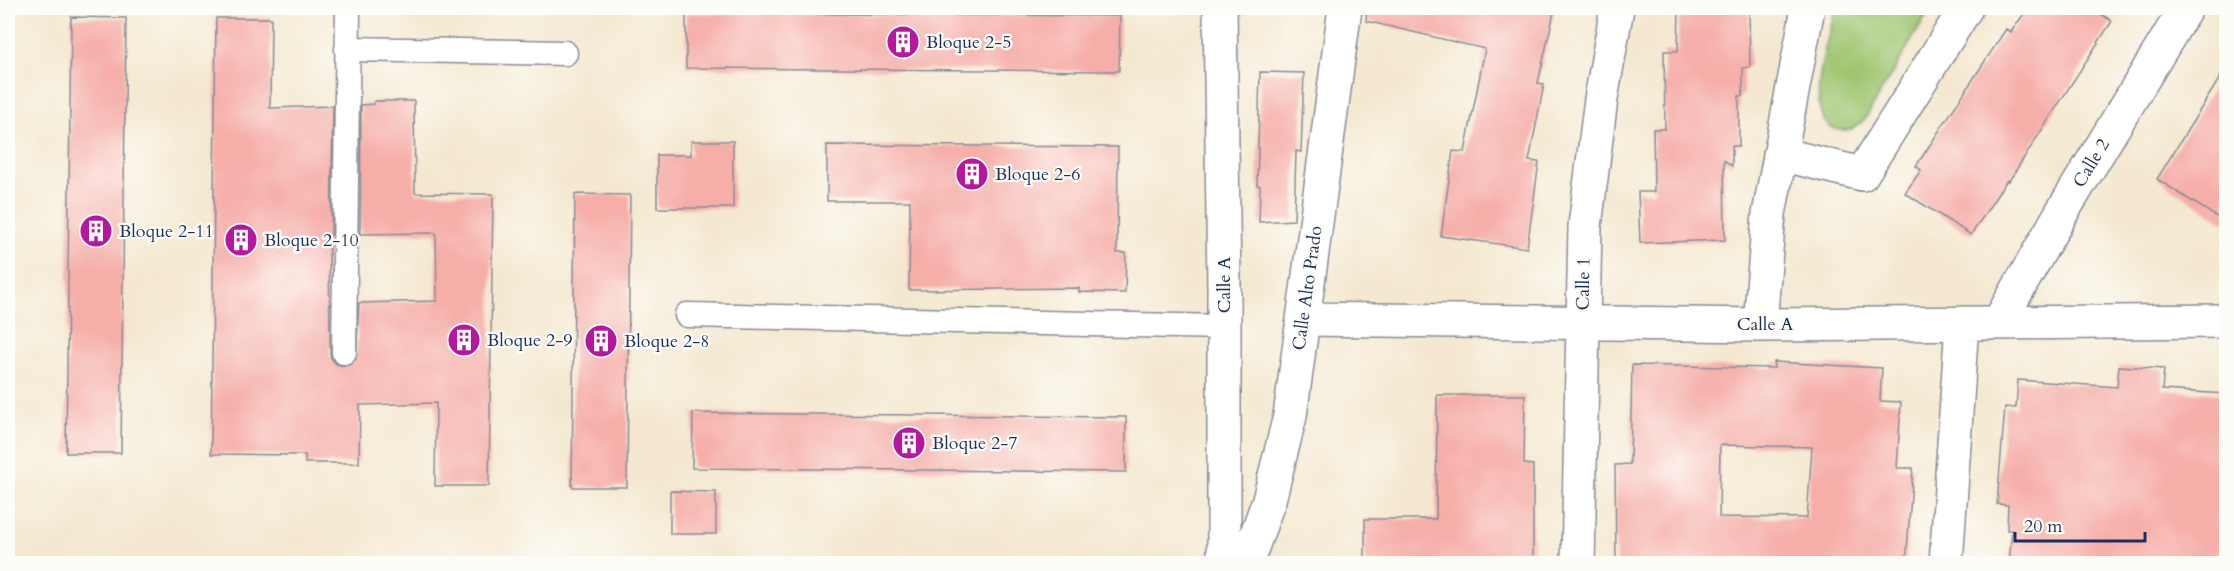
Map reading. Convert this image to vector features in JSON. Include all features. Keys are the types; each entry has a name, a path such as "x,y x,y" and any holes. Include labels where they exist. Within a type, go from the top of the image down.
{"street":[{"name":"Calle A","path":"1220,8 1224,564"},
{"name":"Calle Alto Prado","path":"1246,564 1269,500 1290,416 1344,8"},
{"name":"Calle 1","path":"1578,564 1585,226 1601,99 1617,8"},
{"path":"1760,325 1769,214 1808,8"},
{"path":"1780,154 1862,174 1966,8"},
{"name":"Calle 2","path":"1999,322 2101,146 2187,8"},
{"name":"Calle A","path":"1303,319 1760,325 2226,321"},
{"path":"1946,564 1962,323"}],"lane":[{"path":"344,352 348,8"},
{"path":"347,49 565,53"},
{"path":"687,315 1224,327"}],"green space":[{"path":"1836,8 1931,8 1866,117 1858,126 1848,130 1839,130 1827,124 1820,111 1818,95 1824,55"}],"building":[{"path":"1367,8 1555,8 1538,83 1544,84 1529,161 1539,162 1527,248 1441,236 1453,151 1465,152 1485,49 1366,21"},
{"path":"1679,8 1749,8 1750,67 1743,68 1743,96 1739,96 1739,146 1732,146 1732,166 1724,160 1725,240 1640,243 1638,192 1654,192 1653,129 1665,129 1664,51 1678,51"},
{"path":"2028,8 2091,8 2112,21 2009,181 2007,180 1971,235 1905,193 1921,170 1916,166 2006,29 2011,32"},
{"name":"Bloque 2-5","path":"686,13 1120,16 1119,71 686,68"},
{"name":"Bloque 2-11","path":"71,17 126,18 121,453 66,453"},
{"path":"216,18 271,18 270,108 333,106 331,235 329,235 330,352 336,364 344,366 356,359 359,303 437,301 436,233 360,234 361,105 374,104 374,101 414,101 415,193 493,194 489,486 435,486 436,403 360,405 359,463 305,463 305,455 211,454"},
{"path":"2226,68 2226,223 2157,179"},
{"path":"1260,72 1304,73 1301,152 1296,151 1294,220 1259,222 1260,186 1257,185"},
{"path":"691,141 733,141 733,208 657,208 657,155 691,155"},
{"path":"827,145 1118,147 1117,253 1126,253 1125,293 1079,292 1079,288 909,290 910,201 827,201"},
{"name":"Bloque 2-8","path":"575,194 630,195 627,487 572,487"},
{"path":"1774,362 1882,368 1880,401 1901,402 1897,468 1913,468 1906,564 1616,564 1615,465 1630,464 1632,365 1774,368","holes":["1720,445 1812,447 1807,518 1719,517"]},
{"path":"2119,366 2164,369 2162,390 2226,394 2226,564 2009,564 2012,530 2007,530 2008,505 1997,504 2005,407 2016,408 2018,380 2117,387"},
{"path":"1437,395 1525,395 1524,464 1533,465 1533,564 1365,564 1365,519 1436,519"},
{"name":"Bloque 2-7","path":"693,413 1126,417 1126,472 692,468"},
{"path":"670,491 716,492 716,534 670,534"}],"place":[{"name":"Bloque 2-5","path":"903,42"},
{"name":"Bloque 2-6","path":"972,174"},
{"name":"Bloque 2-11","path":"96,231"},
{"name":"Bloque 2-10","path":"241,240"},
{"name":"Bloque 2-9","path":"464,340"},
{"name":"Bloque 2-8","path":"601,341"},
{"name":"Bloque 2-7","path":"909,443"}]}
